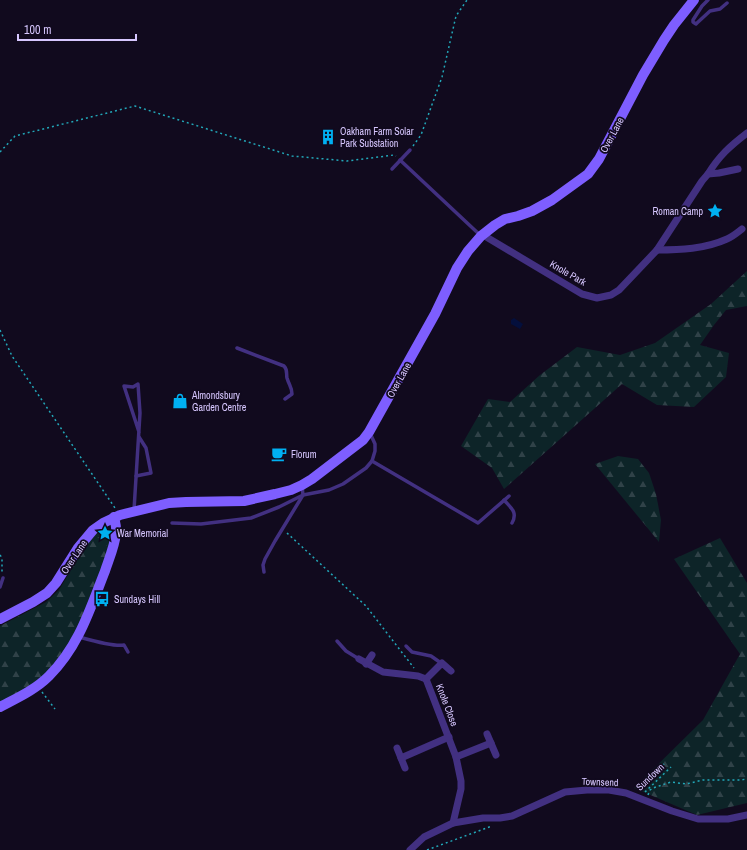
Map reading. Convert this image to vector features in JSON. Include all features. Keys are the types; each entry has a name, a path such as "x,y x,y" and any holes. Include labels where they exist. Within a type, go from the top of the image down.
{"street":[{"name":"Over Lane","path":"0,618 34,602 47,593 56,583 78,548 93,530 117,516 169,503 244,501 291,490 302,490 312,479 363,440 370,432 435,314 457,268 468,251 482,235 494,225 505,219 532,211 552,200 588,174 599,159 643,75 664,40 694,0"},
{"name":"Knole Park","path":"482,235 582,294 597,298 611,295 619,290 656,250 715,163 730,146 747,133"},
{"path":"708,174 719,174 738,169"},
{"path":"656,250 682,250 714,245 728,239 742,229"},
{"path":"0,707 38,686 49,676 78,636 87,618 111,554 116,532 117,516"},
{"path":"366,664 372,655"},
{"path":"359,659 383,672 426,678"},
{"name":"Knole Close","path":"451,671 442,663 426,678 456,757 461,781 453,823"},
{"path":"487,734 496,755"},
{"name":"Knole Close","path":"401,758 449,737"},
{"path":"456,757 491,743"},
{"path":"397,748 405,768"},
{"name":"Townsend","path":"410,850 424,837 453,823 483,818 512,816 565,792 609,790 626,793 698,820 728,819 747,815"}],"lane":[{"path":"708,0 693,20 696,24 710,11 720,9 727,3"},
{"path":"392,169 410,150"},
{"path":"400,160 482,235"},
{"path":"237,348 286,368 287,378 292,389 292,394 285,399"},
{"path":"134,511 136,476 139,434 140,413 138,384 133,387 124,386 139,434 146,448 151,473 136,476"},
{"path":"172,523 201,524 251,518 279,507 302,490 329,490 343,484 366,468 372,461 375,451 375,444 370,432"},
{"path":"372,461 478,523 510,496"},
{"path":"264,572 263,565 265,559 283,529 302,490"},
{"path":"504,500 514,511 515,517 512,523"},
{"path":"0,587 3,578"},
{"path":"78,636 109,644 120,646 124,645 128,652"},
{"path":"337,641 346,652 359,659"},
{"name":"Knole Close","path":"406,646 412,652 431,656 442,663"}],"path":[{"path":"410,150 421,135 442,77 456,16 467,0"},
{"path":"0,152 15,136 135,106 292,156 347,161 394,155 400,160"},
{"path":"0,330 12,356 117,516"},
{"path":"283,529 366,606 414,668"},
{"path":"0,555 2,558 3,578"},
{"path":"38,686 56,709"},
{"path":"639,798 664,764"},
{"name":"Sundown","path":"639,798 649,790 671,767"},
{"path":"639,798 649,790 671,782 686,784 703,780 747,779"},
{"path":"427,850 492,826"}],"green space":[{"path":"747,271 747,306 726,310 700,345 729,353 726,377 694,407 657,405 622,384 504,489 492,468 461,446 488,399 510,402 540,375 577,347 620,355 655,343 711,304"},
{"path":"618,456 638,459 649,473 656,494 661,520 659,542 595,464"},
{"path":"107,528 113,533 110,554 102,540 93,537 99,531"},
{"path":"93,537 99,538 104,542 110,554 86,618 49,675 0,706 0,626 46,602 59,590 88,541"},
{"path":"720,538 747,583 747,803 697,815 634,788 703,720 740,654 674,559"}],"shaded area":[{"path":"514,318 523,324 520,329 511,324 511,320"}],"place":[{"name":"Oakham Farm Solar Park Substation","path":"328,137"},
{"name":"Roman Camp","path":"715,211"},
{"name":"Almondsbury Garden Centre","path":"180,401"},
{"name":"Florum","path":"279,454"},
{"name":"War Memorial","path":"105,533"},
{"name":"Sundays Hill","path":"102,599"}]}
